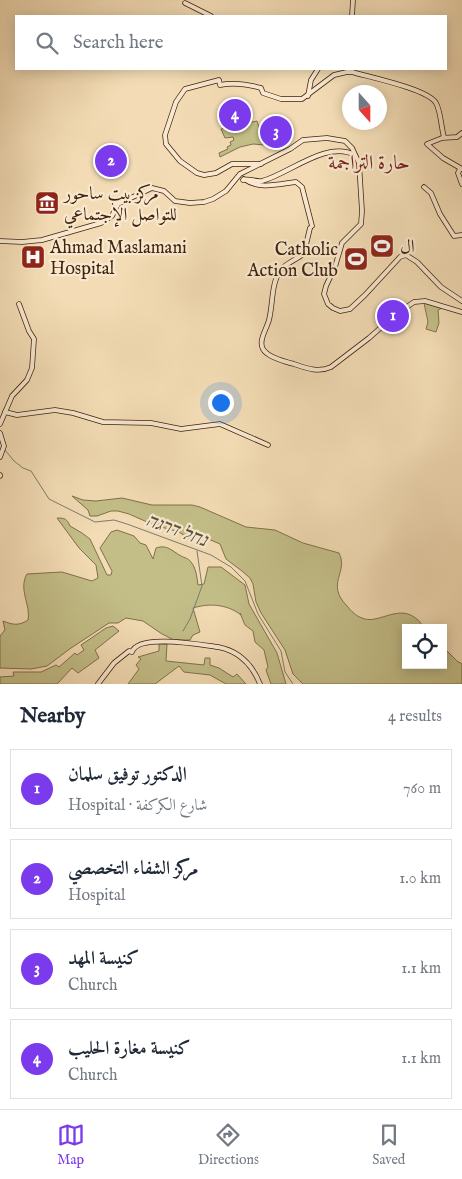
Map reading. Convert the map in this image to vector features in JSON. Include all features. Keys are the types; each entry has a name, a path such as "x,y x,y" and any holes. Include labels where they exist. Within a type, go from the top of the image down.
{"street":[{"path":"352,15 353,0"},
{"path":"185,1 209,15"},
{"path":"308,96 311,80 317,70"},
{"path":"261,164 232,164 216,173 204,175 176,158 166,144 165,135 176,102 185,89 219,80 220,85 247,84 261,88 263,93 276,98 302,100 334,75 342,72 352,72 394,83 434,100 444,137"},
{"path":"462,133 450,138 444,137 427,144 439,155 461,169 458,174 462,184"},
{"path":"0,241 31,241 54,237 105,221 112,216 116,205 152,188 158,188 175,201 197,203 213,199 261,164 304,140 327,138 345,141 352,148 360,171 362,211 361,224 342,243 336,267 324,290 328,304 340,311 350,309 400,256 406,255 417,262 439,284 462,300"},
{"path":"239,179 260,181 308,160 327,154 342,152 355,155"},
{"path":"239,179 248,184 262,187 297,184 302,193 311,227 304,253 282,269 277,276 272,310 261,342 262,349 266,353 284,362 324,370 336,364 395,315 414,302 425,301 462,312"},
{"path":"424,187 431,194 440,214 454,236 462,235"},
{"path":"0,424 12,396 27,380 32,368 34,339 28,331 19,304"},
{"path":"5,412 17,415 55,410 74,413 103,422 151,424 180,428 220,424 268,444"},
{"path":"0,433 4,446 0,457"},
{"path":"101,683 114,663 131,650 144,644 158,641 218,646 238,654 250,666 260,684"}],"shaded area":[{"path":"257,121 260,130 262,129 265,145 253,144 240,147 220,157 219,153 228,149 227,147 231,145 230,142 234,140 233,137 225,138 221,129"},
{"path":"424,303 442,308 438,310 439,323 436,332 426,329 428,322"},
{"path":"72,496 83,500 96,501 122,498 152,505 192,505 246,527 275,530 303,543 339,553 341,566 337,584 338,591 350,610 362,618 368,619 401,613 408,614 421,624 402,624 402,669 447,669 447,651 462,664 462,684 303,684 293,674 285,650 261,613 250,578 226,559 220,544 199,535 191,540 179,532 154,525 118,511 90,516 88,510"},
{"path":"57,518 65,519 70,526 90,539 107,575 111,575 112,571 100,548 111,532 117,530 134,536 140,543 146,545 153,559 156,548 163,547 189,560 193,564 198,585 204,584 208,567 221,567 245,585 249,604 277,653 286,684 271,684 266,670 268,667 264,650 255,642 253,631 245,625 241,615 236,611 212,605 193,608 200,632 193,635 190,640 174,640 143,621 126,618 118,623 109,623 47,666 31,669 0,668 0,636 5,630 3,621 16,624 28,620 28,609 24,591 27,574 62,572 92,581 98,578 96,565 79,548"},
{"path":"113,626 119,631 95,650 99,658 78,673 72,668 57,684 0,684 0,677 14,676 13,672 41,672 56,665 59,667 75,653 77,655 84,650 81,645 106,628"},
{"path":"159,644 167,644 166,661 204,665 205,658 210,658 210,665 219,668 233,677 237,674 246,684 226,684 210,675 184,672 179,666 155,684 128,684 139,669 136,665 141,659 138,657 159,651"}],"waterway":[{"name":"נחל דרגה","path":"5,450 14,461 31,471 49,499 95,522 114,520 127,524 211,555 231,567 245,581 258,614 281,651 285,672 293,684"},
{"path":"183,631 190,619 202,586 197,551"}],"place":[{"name":"كنيسة مغارة الحليب","path":"235,115"},
{"name":"كنيسة المهد","path":"276,132"},
{"name":"مركز الشفاء التخصصي","path":"111,161"},
{"name":"مركز بيت ساحور للتواصل الإجتماعي","path":"47,203"},
{"name":"ال","path":"382,246"},
{"name":"Ahmad Maslamani Hospital","path":"33,257"},
{"name":"Catholic Action Club","path":"356,259"},
{"name":"الدكتور توفيق سلمان","path":"393,316"}],"district":[{"name":"حارة التراجمة","path":"369,162"}]}
